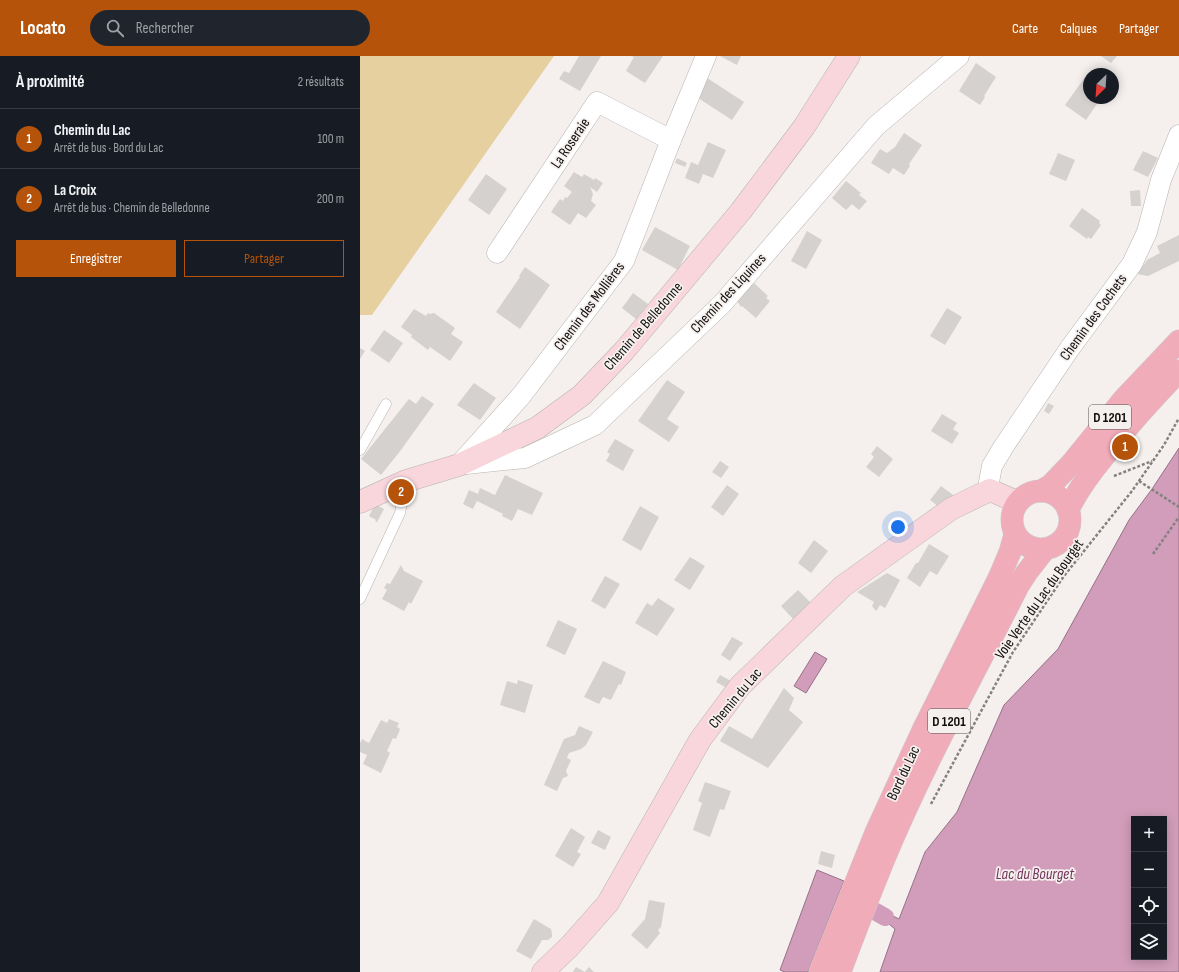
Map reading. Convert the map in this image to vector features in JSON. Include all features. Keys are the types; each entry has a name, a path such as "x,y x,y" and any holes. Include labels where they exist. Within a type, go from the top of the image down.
{"main road":[{"name":"D 1201","path":"1041,491 1052,485 1057,480 1124,399 1179,341"},
{"name":"D 1201","path":"1068,510 1076,494 1111,447 1139,413 1179,371"},
{"path":"1041,491 1051,493 1063,502 1068,510 1070,518 1069,527 1065,536 1058,543 1045,549 1038,549 1028,546 1022,542 1015,534 1011,524 1012,511 1017,502 1025,495 1032,492 1041,491"},
{"name":"Bord du Lac","path":"840,972 876,832 898,783 999,578 1010,552 1015,534"},
{"name":"Bord du Lac","path":"820,972 858,902 888,852 952,716 1018,586 1045,549"}],"street":[{"name":"Chemin des Mollières","path":"459,465 521,396 624,261 671,140 706,56"},
{"name":"Chemin de Belledonne","path":"360,502 406,481 459,465 537,428 582,394 624,352 741,211 804,127 849,56"},
{"name":"Chemin des Liquines","path":"459,465 525,458 595,425 722,304 876,126 959,56"},
{"name":"La Roseraie","path":"497,253 597,102 671,140"},
{"name":"Chemin des Cochets","path":"990,490 989,482 992,466 1004,446 1070,348 1138,253 1147,232 1160,180 1179,135"},
{"path":"990,490 1017,502"},
{"name":"Chemin du Lac","path":"543,972 570,946 608,903 700,740 740,686 843,586 951,509 990,490"}],"lane":[{"path":"360,450 386,404"},
{"path":"360,599 400,513 406,481"}],"path":[{"name":"Voie Verte du Lac du Bourget","path":"928,807 933,802 1013,652 1064,576 1139,481 1164,445 1179,418"},
{"path":"1131,470 1152,461"},
{"path":"1139,481 1179,507"},
{"path":"1153,554 1179,517"}],"shaded area":[{"path":"360,56 554,56 372,315 360,315"}],"water":[{"name":"Lac du Bourget","path":"1179,448 1179,972 880,972 895,929 884,920 887,913 899,919 925,852 957,812 1004,705 1058,649 1129,520 1152,489"},
{"path":"815,652 827,659 806,693 794,686"},
{"path":"817,870 844,881 808,972 785,972 780,970"}],"building":[{"path":"579,56 601,56 580,91 559,79 564,71 569,73"},
{"path":"631,56 663,56 645,83 626,71 634,57"},
{"path":"720,56 741,56 737,65"},
{"path":"1101,56 1117,56 1111,63"},
{"path":"976,63 996,77 980,105 959,91"},
{"path":"704,76 744,102 732,120 695,96"},
{"path":"1083,80 1083,104 1097,104 1086,120 1065,105"},
{"path":"904,133 922,145 909,164 910,166 904,175 893,168 889,174 871,163 880,149 887,153 895,147"},
{"path":"708,142 726,150 713,178 703,174 699,184 685,178 691,162 698,165"},
{"path":"1143,151 1158,158 1148,177 1133,170"},
{"path":"1058,153 1075,160 1066,181 1049,174"},
{"path":"677,158 687,163 685,167 675,163"},
{"path":"574,172 582,177 584,174 594,180 595,178 603,183 597,192 590,187 593,194 591,201 596,205 586,218 578,213 570,225 551,212 560,199 563,201 565,197 567,198 572,192 564,186"},
{"path":"486,174 507,189 489,215 468,200"},
{"path":"846,181 861,193 859,195 867,201 859,210 852,204 846,210 832,198"},
{"path":"1140,190 1141,206 1131,206 1130,191"},
{"path":"1082,208 1100,221 1099,223 1101,225 1091,239 1088,237 1087,239 1069,226"},
{"path":"655,227 690,246 678,270 642,250"},
{"path":"807,231 822,240 806,269 791,261"},
{"path":"1179,235 1179,261 1148,276 1137,274 1147,260 1160,253 1157,246"},
{"path":"525,267 550,285 520,329 496,312 520,277 519,276"},
{"path":"754,283 768,296 766,298 770,301 756,318 742,306 741,307 737,301"},
{"path":"633,293 648,304 636,319 622,308"},
{"path":"947,308 962,317 945,345 930,336"},
{"path":"414,309 426,316 428,313 434,313 455,328 451,334 463,342 450,361 430,347 428,350 401,327"},
{"path":"384,330 403,343 389,363 370,350"},
{"path":"360,348 365,351 360,359"},
{"path":"667,380 685,392 667,419 679,427 669,442 638,421"},
{"path":"474,383 496,398 480,420 457,405"},
{"path":"422,396 434,404 381,475 361,459 409,399 416,404"},
{"path":"1048,403 1054,406 1049,414 1044,411"},
{"path":"942,414 957,423 953,429 959,433 952,444 931,431"},
{"path":"615,439 634,450 623,471 606,461 610,454 607,452"},
{"path":"877,446 893,459 879,477 866,467 874,457 871,454"},
{"path":"720,461 729,467 721,478 712,472"},
{"path":"505,475 543,493 532,515 518,509 512,521 502,516 503,514 477,501 473,509 463,504 469,490 478,494 480,488 495,495"},
{"path":"727,485 739,494 723,516 711,507"},
{"path":"941,486 960,500 939,507 930,500"},
{"path":"375,504 384,509 377,522 369,516"},
{"path":"640,506 659,517 641,551 622,540"},
{"path":"814,540 828,551 811,573 798,563"},
{"path":"929,544 949,556 937,575 930,571 920,587 907,578"},
{"path":"690,557 705,566 690,590 674,580"},
{"path":"401,565 404,571 423,581 411,604 409,602 404,611 382,599 387,590 384,588 387,583 390,584"},
{"path":"887,573 900,580 885,608 880,605 876,611 872,606 874,602 857,592"},
{"path":"605,576 620,584 605,609 591,601"},
{"path":"798,590 812,604 795,621 781,606"},
{"path":"658,598 675,609 657,636 635,623 647,603 652,606"},
{"path":"558,620 577,629 565,655 546,646"},
{"path":"732,637 743,643 730,661 721,655"},
{"path":"603,661 626,672 621,685 619,684 611,700 603,697 599,704 584,697"},
{"path":"720,675 731,681 727,688 716,682"},
{"path":"518,680 533,685 525,713 500,705 507,681 517,684"},
{"path":"784,688 794,698 789,710 803,722 768,768 720,741 729,726 752,739"},
{"path":"389,719 399,723 397,727 400,729 396,739 393,738 387,751 390,753 381,773 363,764 367,755 360,752 360,743 362,739 369,743 381,720 387,723"},
{"path":"579,726 593,732 586,745 581,749 569,753 567,758 571,760 566,771 568,776 563,778 557,791 544,785 564,739 575,735"},
{"path":"705,782 731,791 724,810 720,809 710,837 693,830 702,803 698,801"},
{"path":"571,828 585,837 577,852 581,854 573,867 555,856"},
{"path":"598,830 611,837 605,850 591,843"},
{"path":"821,851 835,855 832,868 818,864"},
{"path":"649,900 665,903 661,927 658,930 660,933 647,949 631,935 645,919"},
{"path":"534,919 551,929 552,937 548,940 542,940 531,959 516,951"},
{"path":"576,967 585,972 573,972"},
{"path":"589,967 594,972 585,972"}],"waterway":[{"path":"853,899 885,917"}],"place":[{"name":"Chemin du Lac","path":"1125,447"},
{"name":"La Croix","path":"401,492"}]}
